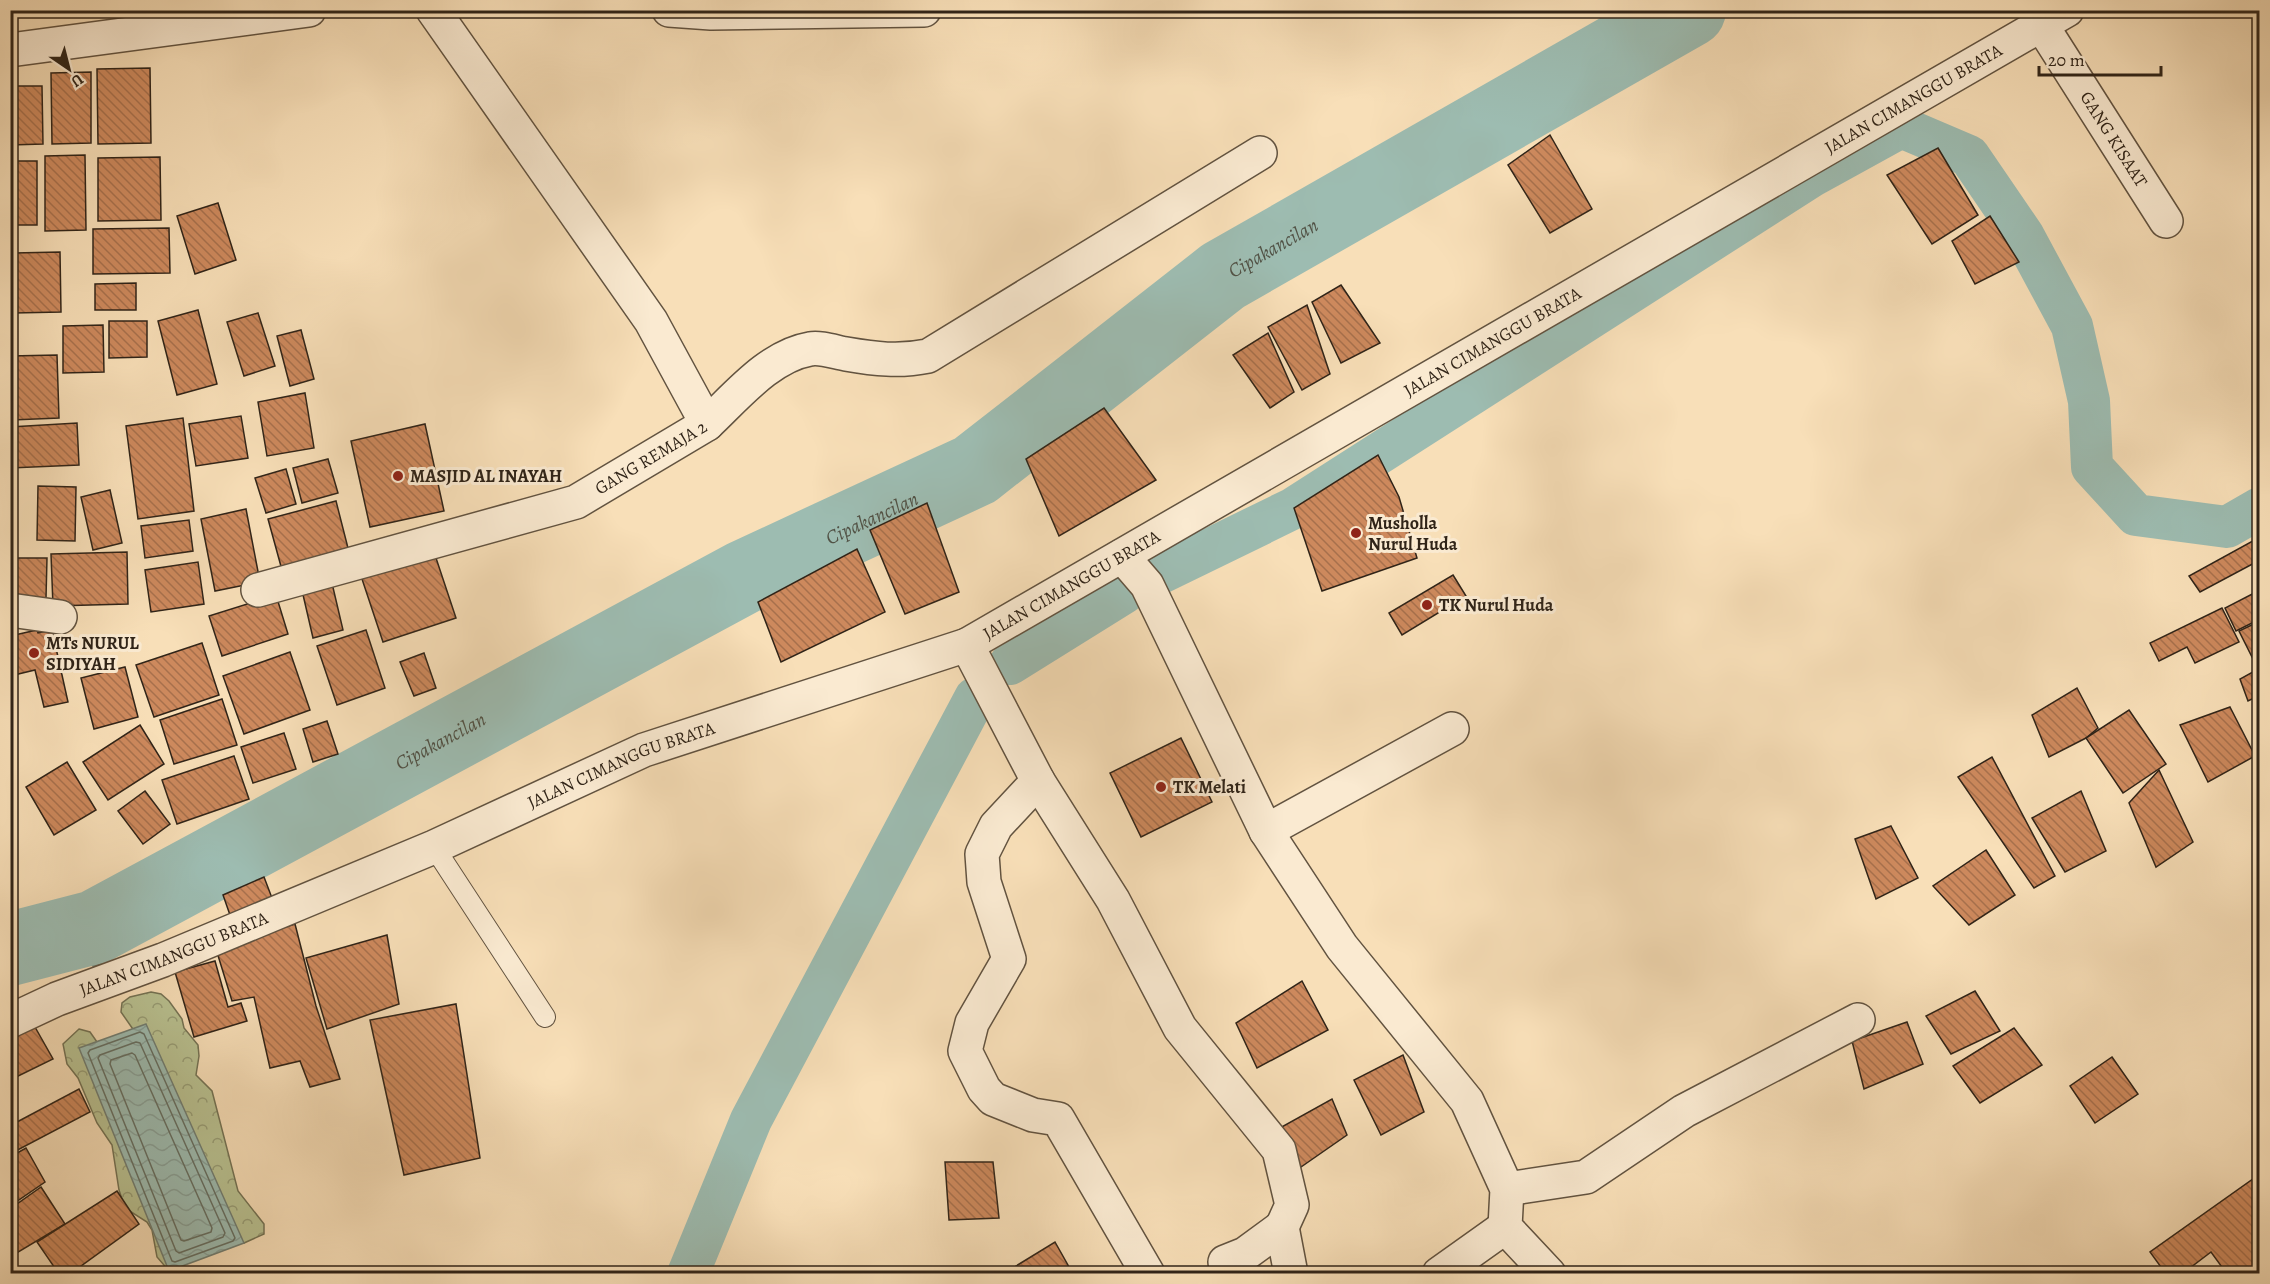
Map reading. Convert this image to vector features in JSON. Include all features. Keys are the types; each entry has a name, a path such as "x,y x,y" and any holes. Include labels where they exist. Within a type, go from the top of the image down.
{"street":[{"path":"10,50 309,10"},
{"name":"GANG REMAJA 2","path":"258,590 576,502 707,424 651,321 433,10"},
{"path":"669,10 711,13 924,10"},
{"name":"GANG KISAAT","path":"2054,18 2166,221"},
{"name":"JALAN CIMANGGU BRATA","path":"10,1022 57,999 163,960 434,847 644,750 967,645 2054,18"},
{"path":"707,424 762,373 789,356 812,348 883,360 905,360 928,356 1260,153"},
{"path":"1122,556 1147,585 1266,831 1342,947 1467,1101 1507,1189 1505,1227 1549,1274"},
{"path":"10,610 60,617"},
{"path":"967,645 1038,782 1113,900 1180,1028 1279,1150 1292,1204 1282,1227 1245,1254 1225,1262"},
{"path":"1266,831 1452,729"},
{"path":"1038,782 996,826 982,854 984,882 1009,959 972,1023 965,1051 984,1089 993,1099 1033,1115 1058,1119 1147,1272"},
{"path":"1507,1189 1586,1177 1684,1111 1857,1020"},
{"path":"1282,1227 1291,1274"},
{"path":"1439,1274 1505,1227"}],"lane":[{"path":"434,847 545,1017"}],"green space":[{"path":"151,992 161,994 169,1001 182,1019 184,1028 198,1045 196,1075 212,1091 238,1191 264,1224 264,1234 244,1243 237,1236 137,1035 121,1012 122,1003 130,997"},
{"path":"79,1029 90,1032 102,1049 182,1258 178,1268 169,1271 157,1257 152,1230 147,1222 125,1208 119,1190 112,1145 97,1123 78,1078 67,1064 63,1044"}],"water":[{"path":"146,1024 244,1243 169,1271 79,1048"}],"building":[{"path":"150,68 151,143 98,144 97,69"},
{"path":"91,72 91,143 52,144 51,73"},
{"path":"10,86 42,86 43,144 10,145"},
{"path":"1550,135 1592,209 1550,233 1508,165"},
{"path":"1938,148 1978,215 1932,244 1887,175"},
{"path":"85,155 86,230 45,231 45,156"},
{"path":"160,157 161,220 98,221 98,158"},
{"path":"10,161 37,161 37,225 10,225"},
{"path":"218,203 236,260 195,274 177,216"},
{"path":"1990,216 2019,262 1975,284 1952,241"},
{"path":"169,228 170,273 93,274 93,229"},
{"path":"60,252 61,312 14,313 14,253"},
{"path":"136,283 136,310 95,310 95,284"},
{"path":"1341,285 1380,343 1341,363 1312,302"},
{"path":"1307,305 1330,374 1302,390 1268,327"},
{"path":"198,310 217,384 177,395 158,321"},
{"path":"258,313 275,366 244,376 227,322"},
{"path":"109,321 147,321 147,357 109,358"},
{"path":"103,325 104,372 63,373 63,326"},
{"path":"301,330 314,379 290,386 277,336"},
{"path":"1268,333 1294,392 1270,408 1233,355"},
{"path":"57,355 59,418 12,420 10,356"},
{"path":"305,393 314,448 267,456 258,402"},
{"path":"1104,408 1156,480 1059,536 1026,459"},
{"path":"241,416 248,458 196,466 189,424"},
{"path":"183,418 194,511 138,519 126,426"},
{"path":"77,423 79,465 10,468 10,427"},
{"name":"MASJID AL INAYAH","path":"425,424 444,511 370,527 351,441"},
{"name":"Musholla Nurul Huda","path":"1378,455 1399,497 1417,558 1322,591 1294,508"},
{"path":"328,459 338,493 302,503 293,468"},
{"path":"286,469 296,504 266,513 255,478"},
{"path":"38,486 76,487 75,541 37,540"},
{"path":"110,490 122,543 93,550 81,497"},
{"path":"336,501 349,552 282,570 268,519"},
{"path":"927,503 959,592 905,614 870,530"},
{"path":"246,509 260,582 215,591 201,519"},
{"path":"189,520 193,551 145,558 141,526"},
{"path":"2260,537 2260,560 2200,592 2189,576"},
{"path":"857,549 885,612 781,662 758,602"},
{"path":"127,552 128,604 53,606 51,554"},
{"path":"434,552 456,618 383,642 361,576"},
{"path":"10,558 47,558 46,598 10,598"},
{"path":"198,562 204,604 151,612 145,570"},
{"name":"TK Nurul Huda","path":"1453,575 1466,596 1402,635 1389,613"},
{"path":"331,579 343,630 313,638 301,586"},
{"path":"2260,590 2260,619 2236,631 2225,608"},
{"path":"276,595 288,634 222,656 209,616"},
{"path":"2222,608 2239,642 2195,663 2187,647 2159,661 2150,643"},
{"path":"2260,621 2260,656 2253,659 2239,631"},
{"name":"MTs NURUL SIDIYAH","path":"37,630 38,633 52,630 68,702 44,707 35,670 10,676 10,636"},
{"path":"366,630 385,688 337,705 317,646"},
{"path":"202,643 219,695 154,717 136,665"},
{"path":"290,652 310,710 244,734 223,676"},
{"path":"424,653 436,688 414,696 400,662"},
{"path":"125,667 138,717 94,729 81,678"},
{"path":"2260,668 2260,695 2248,701 2240,679"},
{"path":"2077,688 2098,728 2086,738 2049,757 2032,715"},
{"path":"222,699 237,745 174,764 160,720"},
{"path":"2230,707 2255,756 2208,782 2180,725"},
{"path":"2129,710 2166,764 2123,793 2086,738"},
{"path":"327,721 338,754 313,762 303,729"},
{"path":"140,725 164,764 108,800 83,762"},
{"path":"284,733 296,769 253,783 241,747"},
{"name":"TK Melati","path":"1181,738 1212,802 1141,837 1110,773"},
{"path":"234,756 249,799 177,824 162,780"},
{"path":"1992,757 2055,876 2034,888 1958,777"},
{"path":"67,762 96,810 54,835 26,787"},
{"path":"2159,770 2193,842 2156,867 2129,803"},
{"path":"145,791 170,824 143,844 118,811"},
{"path":"2081,791 2106,851 2065,872 2032,818"},
{"path":"1891,826 1918,878 1876,899 1855,839"},
{"path":"1986,850 2015,895 1969,925 1933,886"},
{"path":"264,877 272,898 230,915 223,895"},
{"path":"295,924 316,1006 340,1079 310,1087 300,1061 270,1068 254,997 232,1001 216,949"},
{"path":"387,935 399,1004 327,1029 306,958"},
{"path":"215,961 228,1007 241,1003 247,1021 194,1037 175,972"},
{"path":"1302,981 1328,1030 1257,1068 1236,1023"},
{"path":"1975,991 2000,1031 1951,1054 1926,1016"},
{"path":"456,1004 480,1158 404,1175 370,1020"},
{"path":"31,1020 53,1059 10,1080 10,1030"},
{"path":"1907,1022 1923,1064 1864,1089 1852,1041"},
{"path":"2014,1028 2042,1065 1980,1103 1953,1066"},
{"path":"1403,1055 1424,1112 1381,1135 1354,1080"},
{"path":"2112,1057 2138,1094 2095,1123 2070,1086"},
{"path":"79,1089 90,1112 10,1154 10,1115 17,1122"},
{"path":"1332,1099 1347,1135 1301,1167 1278,1129"},
{"path":"26,1148 45,1182 10,1206 10,1157"},
{"path":"945,1162 993,1162 999,1218 949,1220"},
{"path":"2260,1174 2260,1265 2247,1274 2227,1274 2211,1252 2182,1274 2166,1274 2150,1252"},
{"path":"41,1187 65,1224 10,1257 10,1209"},
{"path":"117,1191 139,1224 70,1274 59,1274 37,1242"},
{"path":"1055,1242 1073,1274 1003,1274"}],"waterway":[{"name":"Cipakancilan","path":"10,949 95,927 744,577 975,470 1223,276 1689,10"},
{"path":"1161,573 1294,508 1812,176 1901,127 1969,156 2023,235 2072,326 2089,401 2092,467 2136,515 2227,527 2260,508"},
{"path":"1010,664 1124,593"},
{"path":"688,1274 751,1120 975,698"},
{"path":"95,927 96,962"}],"place":[{"name":"MASJID AL INAYAH","path":"398,476"},
{"name":"Musholla Nurul Huda","path":"1356,533"},
{"name":"TK Nurul Huda","path":"1427,605"},
{"name":"MTs NURUL SIDIYAH","path":"34,653"},
{"name":"TK Melati","path":"1161,787"}]}
